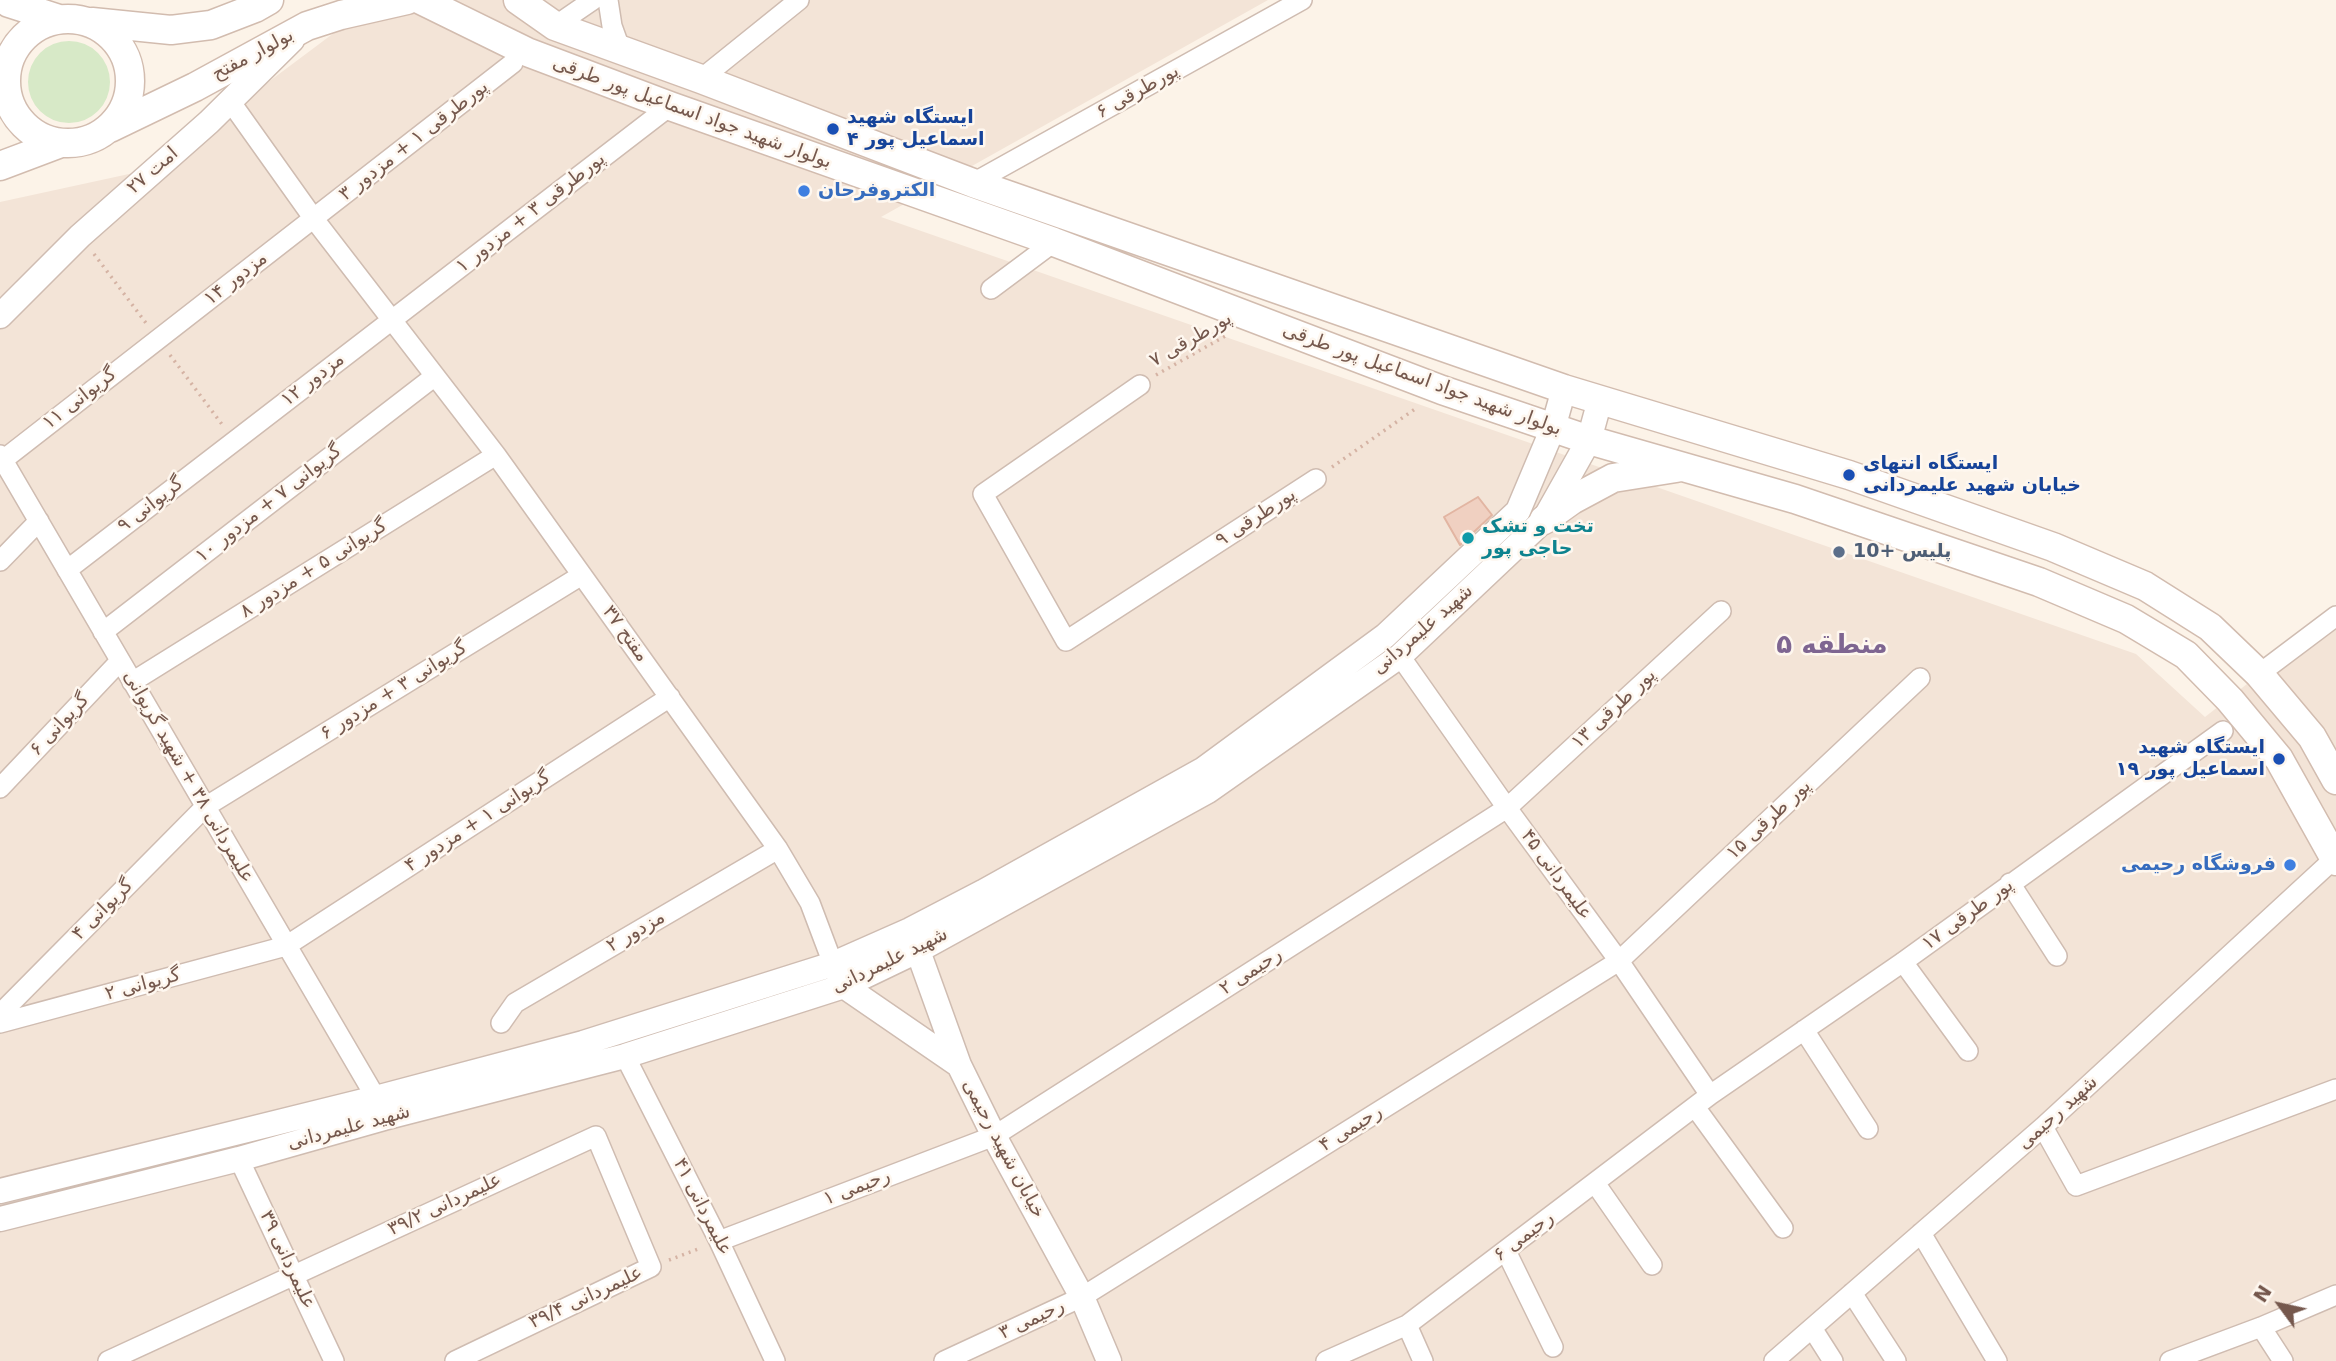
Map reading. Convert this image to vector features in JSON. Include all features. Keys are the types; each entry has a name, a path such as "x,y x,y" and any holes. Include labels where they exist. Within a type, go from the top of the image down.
{"main road":[{"path":"7,0 9,3 59,19"},
{"path":"91,22 117,41 125,55 130,71 127,103 119,118 107,130 93,138 78,143 61,143 46,139 19,120 3,94 5,53 43,23 75,18 171,30 211,24 269,0"},
{"name":"بولوار مفتح","path":"107,130 195,87 307,26 407,0"},
{"name":"بولوار شهید جواد اسماعیل پور طرقی","path":"421,0 527,52 670,106 1054,242 1442,390 1589,440 1795,499 2026,578 2126,619 2186,655 2230,700 2279,759 2335,860"},
{"path":"428,0 442,0"},
{"name":"بولوار شهید جواد اسماعیل پور طرقی","path":"518,0 555,26 973,183 1564,389 1849,475 2053,547 2146,586 2210,627 2259,674 2312,737 2336,780"},
{"path":"0,166 61,143"},
{"path":"1544,520 1572,500 1613,478 1686,466"}],"street":[{"path":"555,26 593,0"},
{"path":"608,0 612,26 621,51"},
{"path":"701,79 799,0"},
{"name":"پورطرقی ۶","path":"973,183 1302,0"},
{"name":"امت ۲۷","path":"0,316 80,236 230,101 307,26"},
{"name":"پورطرقی ۱ + مزدور ۳","path":"314,219 513,63"},
{"name":"مفتح ۳۷","path":"230,101 314,219 496,455 778,849 810,903 833,964"},
{"name":"پورطرقی ۳ + مزدور ۱","path":"392,320 670,106"},
{"name":"مزدور ۱۴","path":"158,339 314,219"},
{"path":"991,289 1054,242"},
{"name":"مزدور ۱۲","path":"234,441 392,320"},
{"name":"گریوانی ۱۱","path":"1,457 158,339"},
{"name":"گریوانی ۷ + مزدور ۱۰","path":"103,632 435,376"},
{"name":"پورطرقی ۹","path":"1140,385 983,494 1066,641 1316,479"},
{"name":"شهید علیمردانی","path":"0,1191 234,1133 380,1108 625,1056 844,986 983,892 1204,769 1385,636 1518,512 1553,428 1564,389"},
{"name":"شهید علیمردانی","path":"0,1219 239,1159 380,1108 914,940 1208,791 1400,656 1544,520 1589,440 1600,400"},
{"name":"گریوانی ۹","path":"67,570 234,441"},
{"name":"گریوانی ۵ + مزدور ۸","path":"132,682 496,455"},
{"name":"علیمردانی ۳۸ + شهید گریوانی","path":"1,457 380,1108"},
{"path":"0,561 39,522"},
{"name":"گریوانی ۳ + مزدور ۶","path":"205,807 582,575"},
{"name":"پور طرقی ۱۳","path":"1507,808 1721,611"},
{"path":"2259,674 2336,616"},
{"path":"1385,636 1400,656"},
{"name":"علیمردانی ۴۵","path":"1400,656 1619,961 1783,1228"},
{"name":"گریوانی ۶","path":"0,788 120,661"},
{"name":"پور طرقی ۱۵","path":"1619,961 1920,678"},
{"name":"گریوانی ۱ + مزدور ۴","path":"286,946 670,697"},
{"name":"پور طرقی ۱۷","path":"1703,1101 1903,962 2223,731"},
{"name":"گریوانی ۴","path":"0,1014 205,807"},
{"name":"رحیمی ۲","path":"994,1136 1507,808"},
{"name":"مزدور ۲","path":"501,1023 515,1003 778,849"},
{"name":"شهید رحیمی","path":"1774,1361 2043,1127 2335,860"},
{"path":"2010,883 2057,956"},
{"name":"خیابان شهید رحیمی","path":"914,940 958,1065 1082,1297 1110,1361"},
{"name":"گریوانی ۲","path":"0,1023 286,946"},
{"name":"رحیمی ۴","path":"1082,1297 1619,961"},
{"path":"1903,962 1968,1051"},
{"path":"833,964 844,986 958,1065"},
{"path":"1804,1030 1868,1129"},
{"path":"619,1031 625,1056"},
{"name":"علیمردانی ۴۱","path":"625,1056 719,1241 775,1361"},
{"path":"2043,1127 2076,1186 2336,1089"},
{"name":"رحیمی ۶","path":"1326,1361 1407,1325 1703,1101"},
{"path":"234,1133 239,1159"},
{"name":"علیمردانی ۳۹/۲","path":"108,1361 597,1136 651,1267"},
{"name":"رحیمی ۱","path":"719,1241 994,1136"},
{"name":"علیمردانی ۳۹","path":"239,1159 334,1361"},
{"path":"1595,1183 1652,1265"},
{"path":"1921,1233 1997,1361"},
{"path":"1506,1251 1553,1347"},
{"name":"علیمردانی ۳۹/۴","path":"455,1361 651,1267"},
{"path":"1852,1293 1896,1361"},
{"path":"2170,1361 2336,1295"},
{"name":"رحیمی ۳","path":"944,1361 1082,1297"},
{"path":"1407,1325 1423,1361"},
{"path":"2261,1327 2283,1361"},
{"path":"1812,1328 1833,1361"}],"path":[{"path":"80,236 234,441"},
{"name":"پورطرقی ۷","path":"1140,385 1255,319"},
{"name":"پورطرقی ۹","path":"1316,479 1442,390"},
{"name":"علیمردانی ۳۹/۴","path":"651,1267 719,1241"}],"shaded area":[{"path":"378,0 1268,0 881,217 2136,654 2205,717 2336,614 2336,1361 0,1361 0,202 152,169"}],"green space":[{"path":"69,41 85,44 98,53 107,66 110,82 107,98 98,111 85,120 69,123 53,120 40,111 31,98 28,82 31,66 40,53 53,44"}],"building":[{"name":"تخت و تشک حاجی پور","path":"1478,497 1492,515 1460,545 1444,517"}],"place":[{"name":"ایستگاه شهید اسماعیل پور ۴","path":"833,129"},
{"name":"الکتروفرحان","path":"804,191"},
{"name":"ایستگاه انتهای خیابان شهید علیمردانی","path":"1849,475"},
{"name":"تخت و تشک حاجی پور","path":"1468,538"},
{"name":"پلیس +10","path":"1839,552"},
{"name":"ایستگاه شهید اسماعیل پور ۱۹","path":"2279,759"},
{"name":"فروشگاه رحیمی","path":"2290,865"}],"district":[{"name":"منطقه ۵","path":"1832,646"}]}
